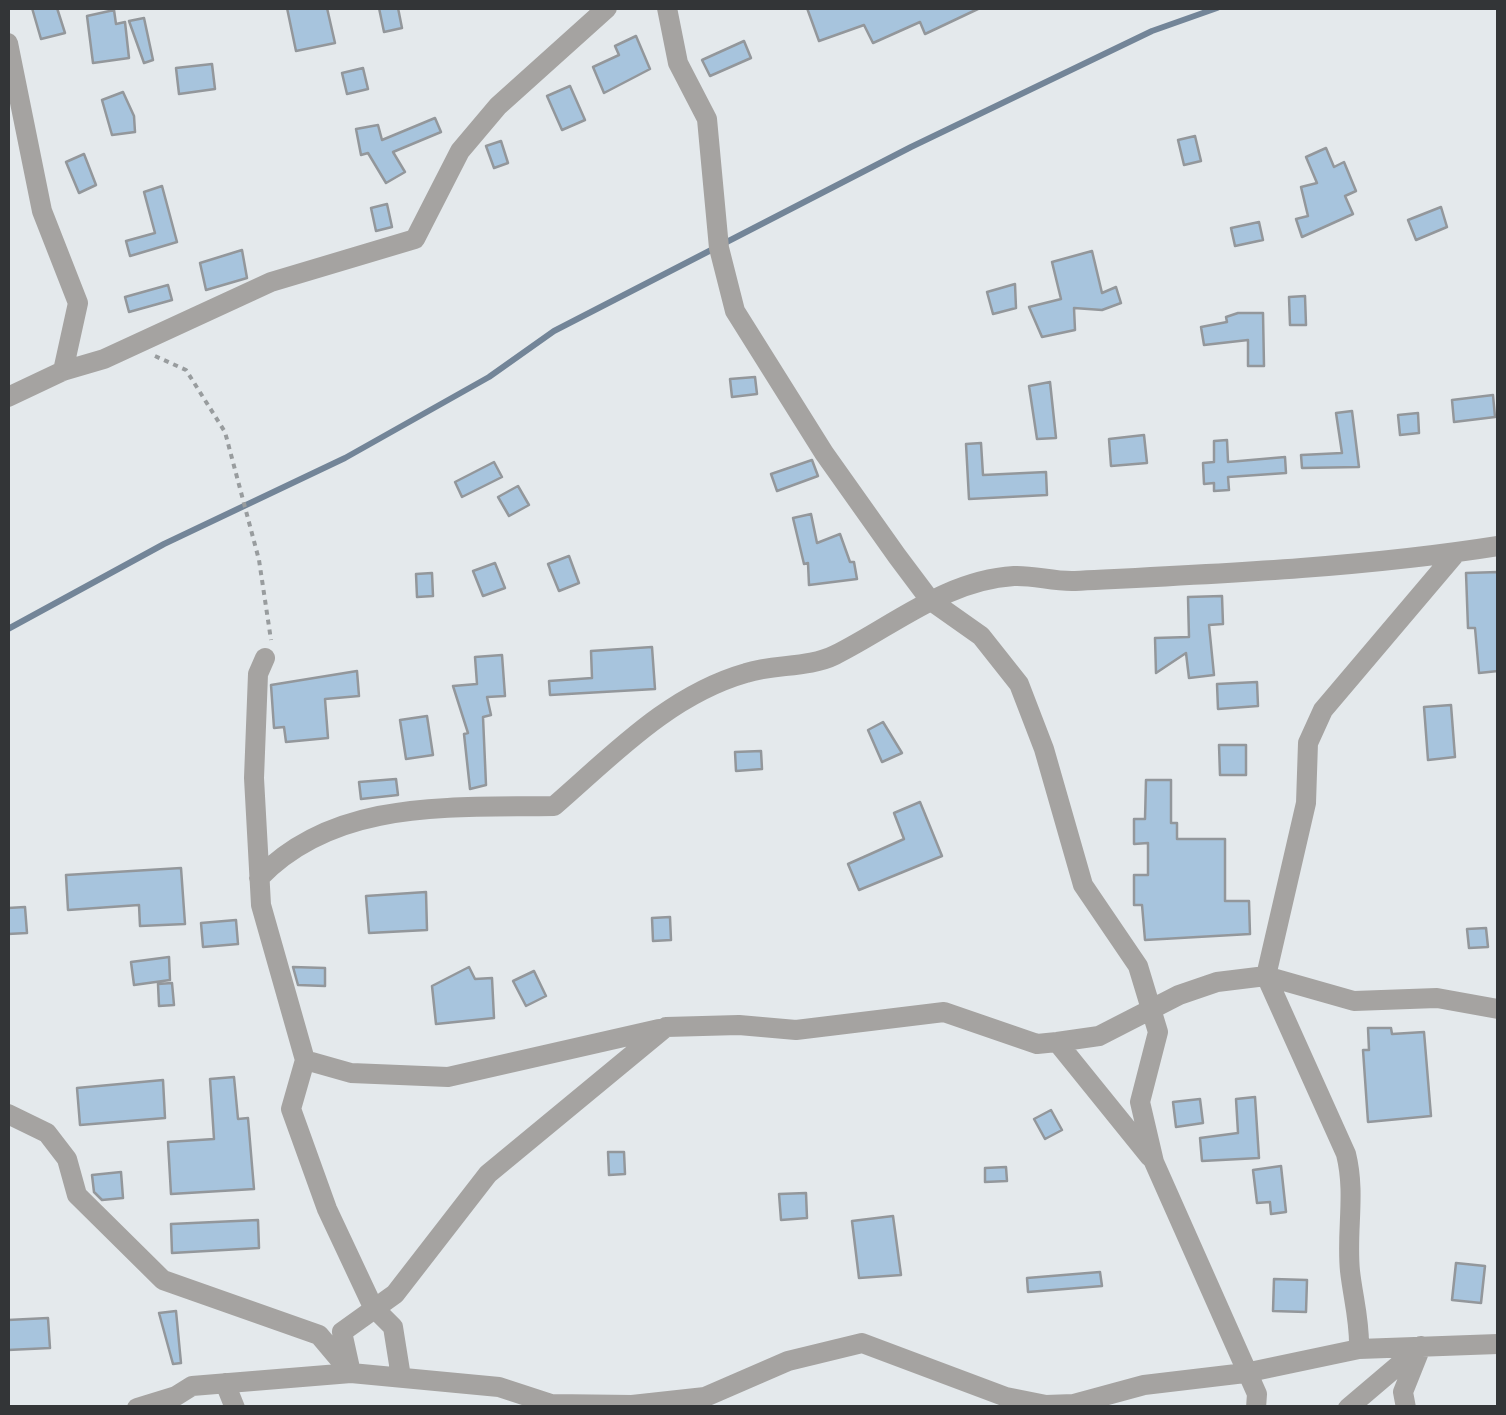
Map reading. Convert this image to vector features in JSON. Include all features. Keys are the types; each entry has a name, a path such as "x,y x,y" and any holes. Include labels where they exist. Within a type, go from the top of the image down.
{"street":[{"path":"8,397 271,282 415,238 460,151 524,81 607,8"},
{"path":"667,8 678,63 708,119 718,248 735,310 824,453 930,600 981,636 1019,684 1044,749 1083,884 1138,966 1158,1032 1140,1102 1154,1162 1245,1373 1258,1394 1256,1408"},
{"path":"8,48 42,211 78,303 63,371"},
{"path":"260,878 284,853 370,816 427,807 554,806 653,719 700,691 746,672 830,658 930,600 972,584 1014,576 1068,581 1498,546"},
{"path":"1359,1348 1360,1318 1350,1270 1352,1178 1346,1154 1266,976 1306,803 1308,743 1323,710 1456,552"},
{"path":"265,658 258,674 254,778 261,904 305,1060 291,1110 327,1209 373,1307 393,1327 401,1377"},
{"path":"305,1060 351,1073 448,1077 666,1028 739,1025 796,1030 944,1012 1036,1044 1099,1036 1179,995 1217,982 1266,976 1354,1000 1438,998 1498,1008"},
{"path":"351,1373 342,1332 395,1294 488,1174 666,1028"},
{"path":"1057,1042 1154,1162"},
{"path":"8,1114 46,1133 67,1159 76,1195 162,1280 318,1335 351,1373"},
{"path":"137,1408 176,1396 192,1386 351,1373 401,1377 493,1398 551,1404 632,1405 705,1397 788,1361 862,1343 1006,1396 1046,1406 1074,1404 1144,1386 1245,1373 1359,1348 1498,1344"},
{"path":"1348,1408 1421,1346"},
{"path":"1406,1408 1402,1392 1421,1346"},
{"path":"225,1383 235,1408"}],"path":[{"path":"132,345 186,370 225,432 260,560 272,643 265,658"}],"building":[{"path":"32,8 57,8 65,33 41,39"},
{"path":"287,8 327,8 335,43 296,51"},
{"path":"379,8 398,8 402,28 384,32"},
{"path":"807,8 980,8 925,34 920,22 873,43 864,25 819,41"},
{"path":"114,10 116,24 125,22 129,58 93,63 87,16"},
{"path":"144,18 153,60 144,63 129,21"},
{"path":"636,36 650,69 604,93 593,67 619,55 615,46"},
{"path":"744,41 751,58 710,76 702,60"},
{"path":"212,64 215,89 179,94 176,68"},
{"path":"363,68 368,89 347,94 342,73"},
{"path":"570,86 585,120 562,130 547,96"},
{"path":"123,92 134,116 135,132 112,135 102,100"},
{"path":"435,118 441,132 393,152 405,172 386,183 368,153 361,155 356,129 378,125 382,140"},
{"path":"1195,136 1201,161 1184,165 1178,140"},
{"path":"501,141 508,163 494,168 486,146"},
{"path":"1326,148 1334,167 1344,162 1356,191 1345,196 1353,214 1302,237 1296,219 1308,216 1301,187 1317,183 1306,157"},
{"path":"84,154 96,185 79,193 66,162"},
{"path":"162,186 177,242 130,256 126,241 155,233 144,192"},
{"path":"387,204 392,227 376,231 371,208"},
{"path":"1441,207 1447,227 1416,240 1408,220"},
{"path":"1259,222 1263,240 1235,246 1231,228"},
{"path":"242,250 247,278 206,290 200,263"},
{"path":"1092,251 1102,293 1116,287 1121,303 1102,310 1074,308 1075,330 1042,337 1029,307 1061,299 1052,262"},
{"path":"1015,284 1016,308 993,314 987,292"},
{"path":"168,285 172,300 129,312 125,297"},
{"path":"1305,296 1306,325 1290,325 1289,297"},
{"path":"1263,313 1264,366 1248,366 1248,340 1204,345 1201,327 1227,322 1226,317"},
{"path":"755,377 757,394 732,397 730,379"},
{"path":"1050,382 1056,438 1037,439 1029,386"},
{"path":"1493,395 1495,417 1454,422 1452,400"},
{"path":"1352,411 1359,467 1302,468 1301,455 1342,453 1336,413"},
{"path":"1418,413 1419,433 1400,435 1398,415"},
{"path":"1144,435 1147,463 1111,466 1109,439"},
{"path":"1227,440 1228,462 1285,457 1286,473 1228,477 1229,490 1214,491 1214,483 1204,484 1203,463 1214,462 1214,441"},
{"path":"981,443 983,475 1046,472 1047,495 969,499 966,444"},
{"path":"812,460 818,476 777,491 771,474"},
{"path":"494,462 502,477 462,497 455,482"},
{"path":"518,486 529,505 509,516 498,497"},
{"path":"811,514 817,543 840,534 850,562 854,562 857,579 809,585 808,563 804,564 793,518"},
{"path":"569,556 579,583 559,591 548,564"},
{"path":"495,563 505,588 483,596 473,571"},
{"path":"1498,572 1498,671 1479,673 1475,628 1468,628 1466,573"},
{"path":"432,573 433,596 417,597 416,574"},
{"path":"1222,596 1223,624 1209,625 1214,675 1189,678 1186,653 1156,673 1155,638 1189,637 1188,597"},
{"path":"652,647 655,689 550,695 549,681 592,678 591,651"},
{"path":"502,655 505,696 487,697 491,715 483,717 486,785 470,789 464,734 468,733 453,686 477,684 475,657"},
{"path":"357,671 359,696 325,699 328,738 286,742 284,727 274,728 271,685"},
{"path":"1257,682 1258,706 1218,709 1217,684"},
{"path":"1451,705 1455,757 1428,760 1424,707"},
{"path":"427,716 433,755 406,759 400,720"},
{"path":"883,722 902,753 882,762 868,730"},
{"path":"1219,745 1246,745 1246,775 1220,775"},
{"path":"761,751 762,769 736,771 735,752"},
{"path":"396,779 398,795 361,799 359,782"},
{"path":"1146,780 1171,780 1171,823 1177,823 1177,839 1225,839 1225,901 1249,901 1250,934 1145,940 1142,905 1134,905 1134,875 1148,875 1148,843 1134,844 1134,819 1145,819"},
{"path":"920,802 942,856 859,890 848,864 904,839 894,813"},
{"path":"181,868 185,924 140,926 139,905 68,910 66,875"},
{"path":"426,892 427,930 369,933 366,896"},
{"path":"25,907 27,933 8,934 8,908"},
{"path":"670,917 671,940 653,941 652,918"},
{"path":"236,920 238,944 203,947 201,923"},
{"path":"1486,928 1488,947 1469,948 1467,929"},
{"path":"169,957 170,980 134,985 131,962"},
{"path":"293,967 325,968 325,986 298,985"},
{"path":"469,967 475,979 492,978 494,1018 436,1024 432,986"},
{"path":"534,971 546,996 526,1006 513,981"},
{"path":"172,983 174,1005 159,1006 158,984"},
{"path":"1368,1028 1391,1028 1392,1034 1424,1032 1431,1116 1368,1122 1363,1050 1369,1050"},
{"path":"234,1077 238,1119 248,1118 254,1189 171,1194 168,1142 214,1139 210,1079"},
{"path":"163,1080 165,1118 80,1125 77,1088"},
{"path":"1255,1097 1259,1158 1202,1161 1200,1138 1238,1133 1236,1099"},
{"path":"1200,1099 1203,1123 1176,1127 1173,1102"},
{"path":"1051,1110 1062,1130 1045,1139 1034,1119"},
{"path":"608,1152 624,1152 625,1174 609,1175"},
{"path":"1281,1166 1286,1212 1271,1214 1270,1202 1257,1203 1253,1170"},
{"path":"1006,1167 1007,1181 985,1182 985,1168"},
{"path":"121,1172 123,1198 102,1200 94,1192 92,1175"},
{"path":"806,1193 807,1218 781,1220 779,1194"},
{"path":"893,1216 901,1275 859,1278 852,1221"},
{"path":"258,1220 259,1248 172,1253 171,1224"},
{"path":"1456,1263 1485,1266 1481,1303 1452,1300"},
{"path":"1100,1272 1102,1286 1028,1292 1027,1278"},
{"path":"1274,1279 1307,1280 1306,1312 1273,1311"},
{"path":"176,1311 181,1363 173,1364 159,1313"},
{"path":"48,1318 50,1348 8,1350 8,1320"}],"waterway":[{"path":"8,629 164,544 345,458 489,377 554,331 911,147 1152,31 1217,8"}]}
